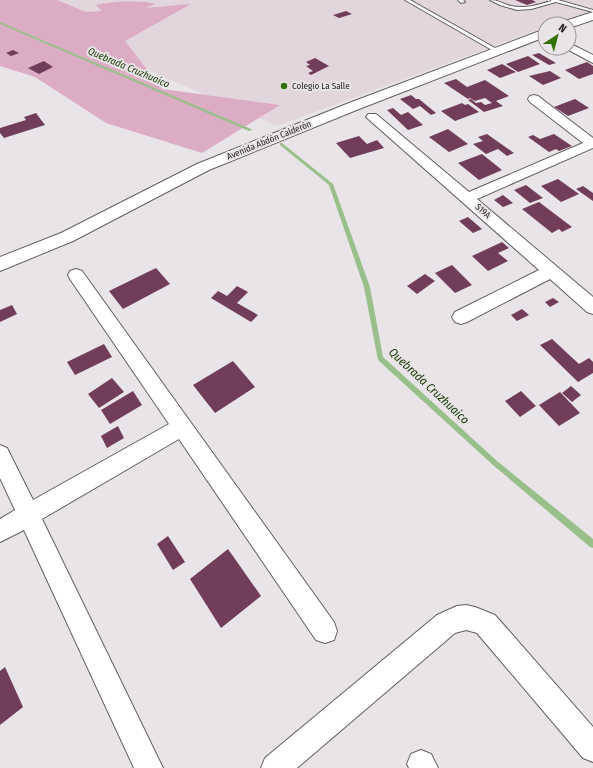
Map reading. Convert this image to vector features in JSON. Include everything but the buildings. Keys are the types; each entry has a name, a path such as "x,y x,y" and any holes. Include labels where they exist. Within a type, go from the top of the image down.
{"street":[{"path":"577,21 593,16"},
{"name":"Avenida Abdón Calderón","path":"0,264 67,237 203,167 354,106 537,36"},
{"path":"577,51 593,60"},
{"path":"468,198 593,143 534,99"},
{"name":"S19A","path":"372,117 593,307"},
{"path":"460,317 552,271"},
{"path":"76,275 326,631"},
{"path":"0,531 182,427"},
{"path":"0,455 149,768"},
{"path":"275,768 446,624 456,618 466,616 486,624 593,748"}],"lane":[{"path":"407,0 499,52"},
{"path":"492,0 507,6 528,10 555,1 593,12"}],"shaded area":[{"name":"Colegio La Salle","path":"0,0 593,0 593,10 575,16 537,16 537,30 277,126 0,6"},
{"path":"0,0 57,0 86,12 102,11 96,5 118,2 144,2 156,4 145,8 191,4 125,41 162,89 280,105 202,153 106,123 35,77 0,66"}],"waterway":[{"name":"Quebrada Cruzhuaico","path":"0,23 250,130"},
{"name":"Quebrada Cruzhuaico","path":"281,144 331,184 367,287 380,358 495,463 593,544"}],"place":[{"name":"Colegio La Salle","path":"284,86"}]}
